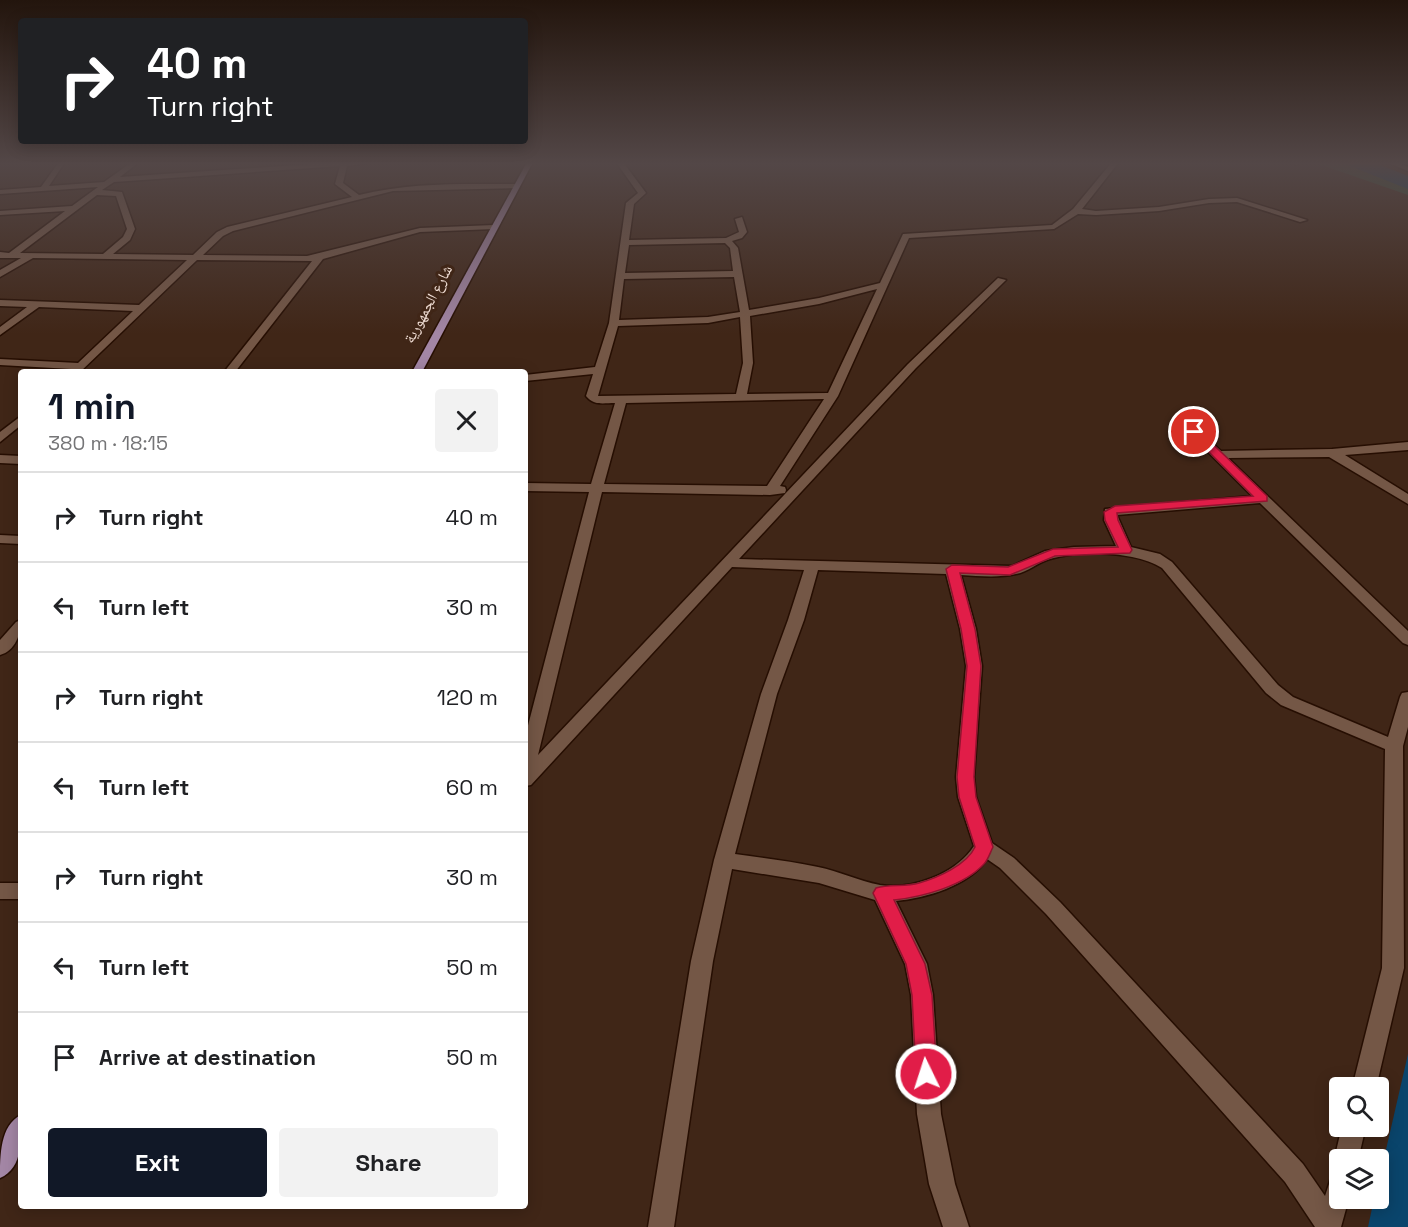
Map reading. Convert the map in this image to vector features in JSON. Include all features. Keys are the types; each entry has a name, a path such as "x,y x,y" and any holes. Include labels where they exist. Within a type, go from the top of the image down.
{"main road":[{"name":"شارع الجمهورية","path":"419,369 498,219"},
{"path":"0,1166 18,1133"}],"street":[{"path":"11,255 60,219"},
{"path":"104,257 127,238 131,230 127,219"},
{"path":"0,362 77,369 219,234 270,219"},
{"path":"628,219 614,322 592,396 595,400 832,396"},
{"path":"626,243 727,240 740,236 743,232 739,219"},
{"path":"770,491 832,396 882,285 908,234 1052,228 1064,219"},
{"path":"0,255 194,259 319,258 420,230 494,227"},
{"path":"727,240 734,248 744,315 748,363 741,398"},
{"path":"0,274 30,256"},
{"path":"231,369 319,258"},
{"path":"622,276 739,274"},
{"path":"528,777 912,366 1001,280"},
{"path":"614,322 708,320 819,301 882,285"},
{"path":"0,303 141,308"},
{"path":"0,332 37,304"},
{"path":"528,378 599,370"},
{"path":"528,759 596,489 621,401"},
{"path":"0,438 18,422"},
{"path":"1194,432 1408,640"},
{"path":"1218,455 1332,453 1408,446"},
{"path":"0,450 18,451"},
{"path":"1332,453 1408,500"},
{"path":"0,459 18,460"},
{"path":"528,487 770,491 797,489"},
{"path":"1125,550 1110,512 1263,499"},
{"path":"0,539 18,540"},
{"path":"728,563 1010,571 1053,552 1125,550 1137,555 1155,557 1167,565 1272,689 1287,701 1394,747"},
{"path":"661,1227 702,961 724,860 769,694 796,620 812,565"},
{"path":"952,569 968,629 974,666 965,777 967,797 984,847 1007,863 1053,908 1294,1173 1330,1226"},
{"path":"0,650 18,629"},
{"path":"1367,1077 1393,968 1394,747 1408,696"},
{"path":"724,860 819,875 882,893 920,890 943,880 966,869 979,858 984,847"},
{"path":"0,891 18,891"},
{"path":"882,893 915,964 922,995 929,1114 942,1184 956,1227"},
{"path":"1330,1226 1334,1209"}],"water":[{"path":"1408,1054 1408,1227 1368,1227 1372,1209 1389,1209 1389,1149 1386,1149"}],"route":[{"path":"926,1074 922,995 915,964 882,893 920,890 943,880 966,869 979,858 984,847 967,797 965,777 974,666 968,629 952,569 1002,572 1016,570 1053,552 1125,550 1112,520 1110,512 1115,510 1263,499 1194,432"}]}
